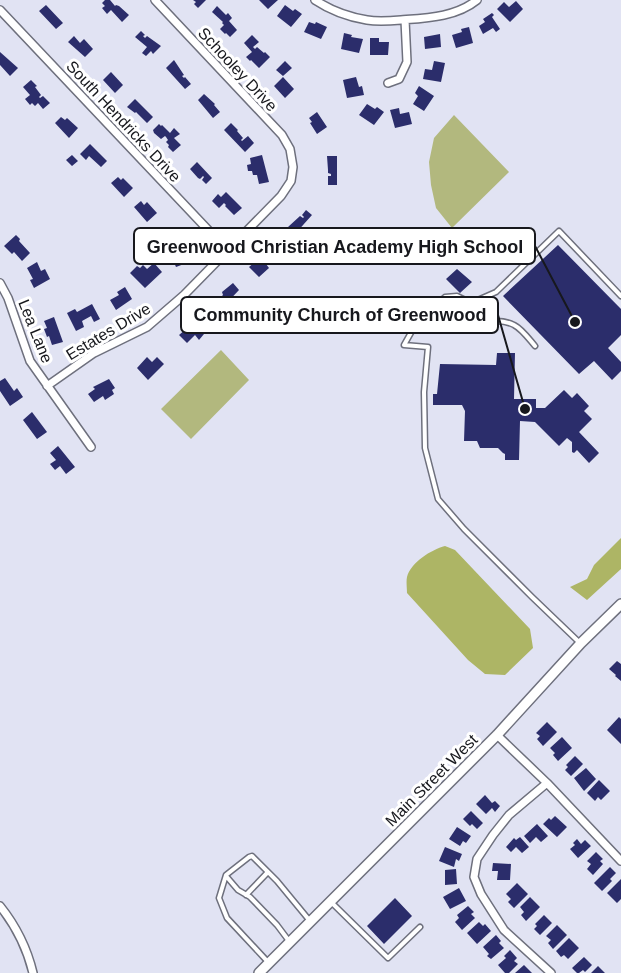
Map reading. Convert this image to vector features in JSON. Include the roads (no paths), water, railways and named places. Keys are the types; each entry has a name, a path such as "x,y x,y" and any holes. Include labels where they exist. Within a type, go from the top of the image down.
{"main road":[{"name":"Main Street West","path":"259,973 497,735 581,643 621,604"}],"street":[{"name":"Schooley Drive","path":"155,0 277,130 290,150 293,161"},
{"path":"315,0 343,14 369,21 439,16 458,11 477,0"},
{"name":"South Hendricks Drive","path":"0,10 228,250"},
{"path":"388,83 399,79 407,62 405,20"},
{"name":"Estates Drive","path":"47,386 94,354 147,327 184,295 287,189 293,172 293,161"},
{"name":"Lea Lane","path":"0,283 8,298 30,361 92,447"},
{"path":"497,735 547,783 621,861"},
{"path":"547,783 509,815 493,835 477,859 474,877 481,894 504,930 551,973"},
{"path":"0,906 19,934 33,973"}],"lane":[{"path":"581,643 464,528 438,499 425,448 424,392 428,347 404,345 417,322 445,297 457,296 471,303 496,292 559,231 621,296"},
{"path":"469,323 492,321 516,325 536,346"},
{"path":"269,963 227,918 219,898 226,875 252,856 310,922"},
{"path":"246,895 268,872"},
{"path":"226,875 238,890 250,897 290,942"},
{"path":"330,902 388,958 420,927"}],"place":[{"name":"Greenwood Christian Academy High School","path":"575,322"},
{"name":"Community Church of Greenwood","path":"525,409"}]}
